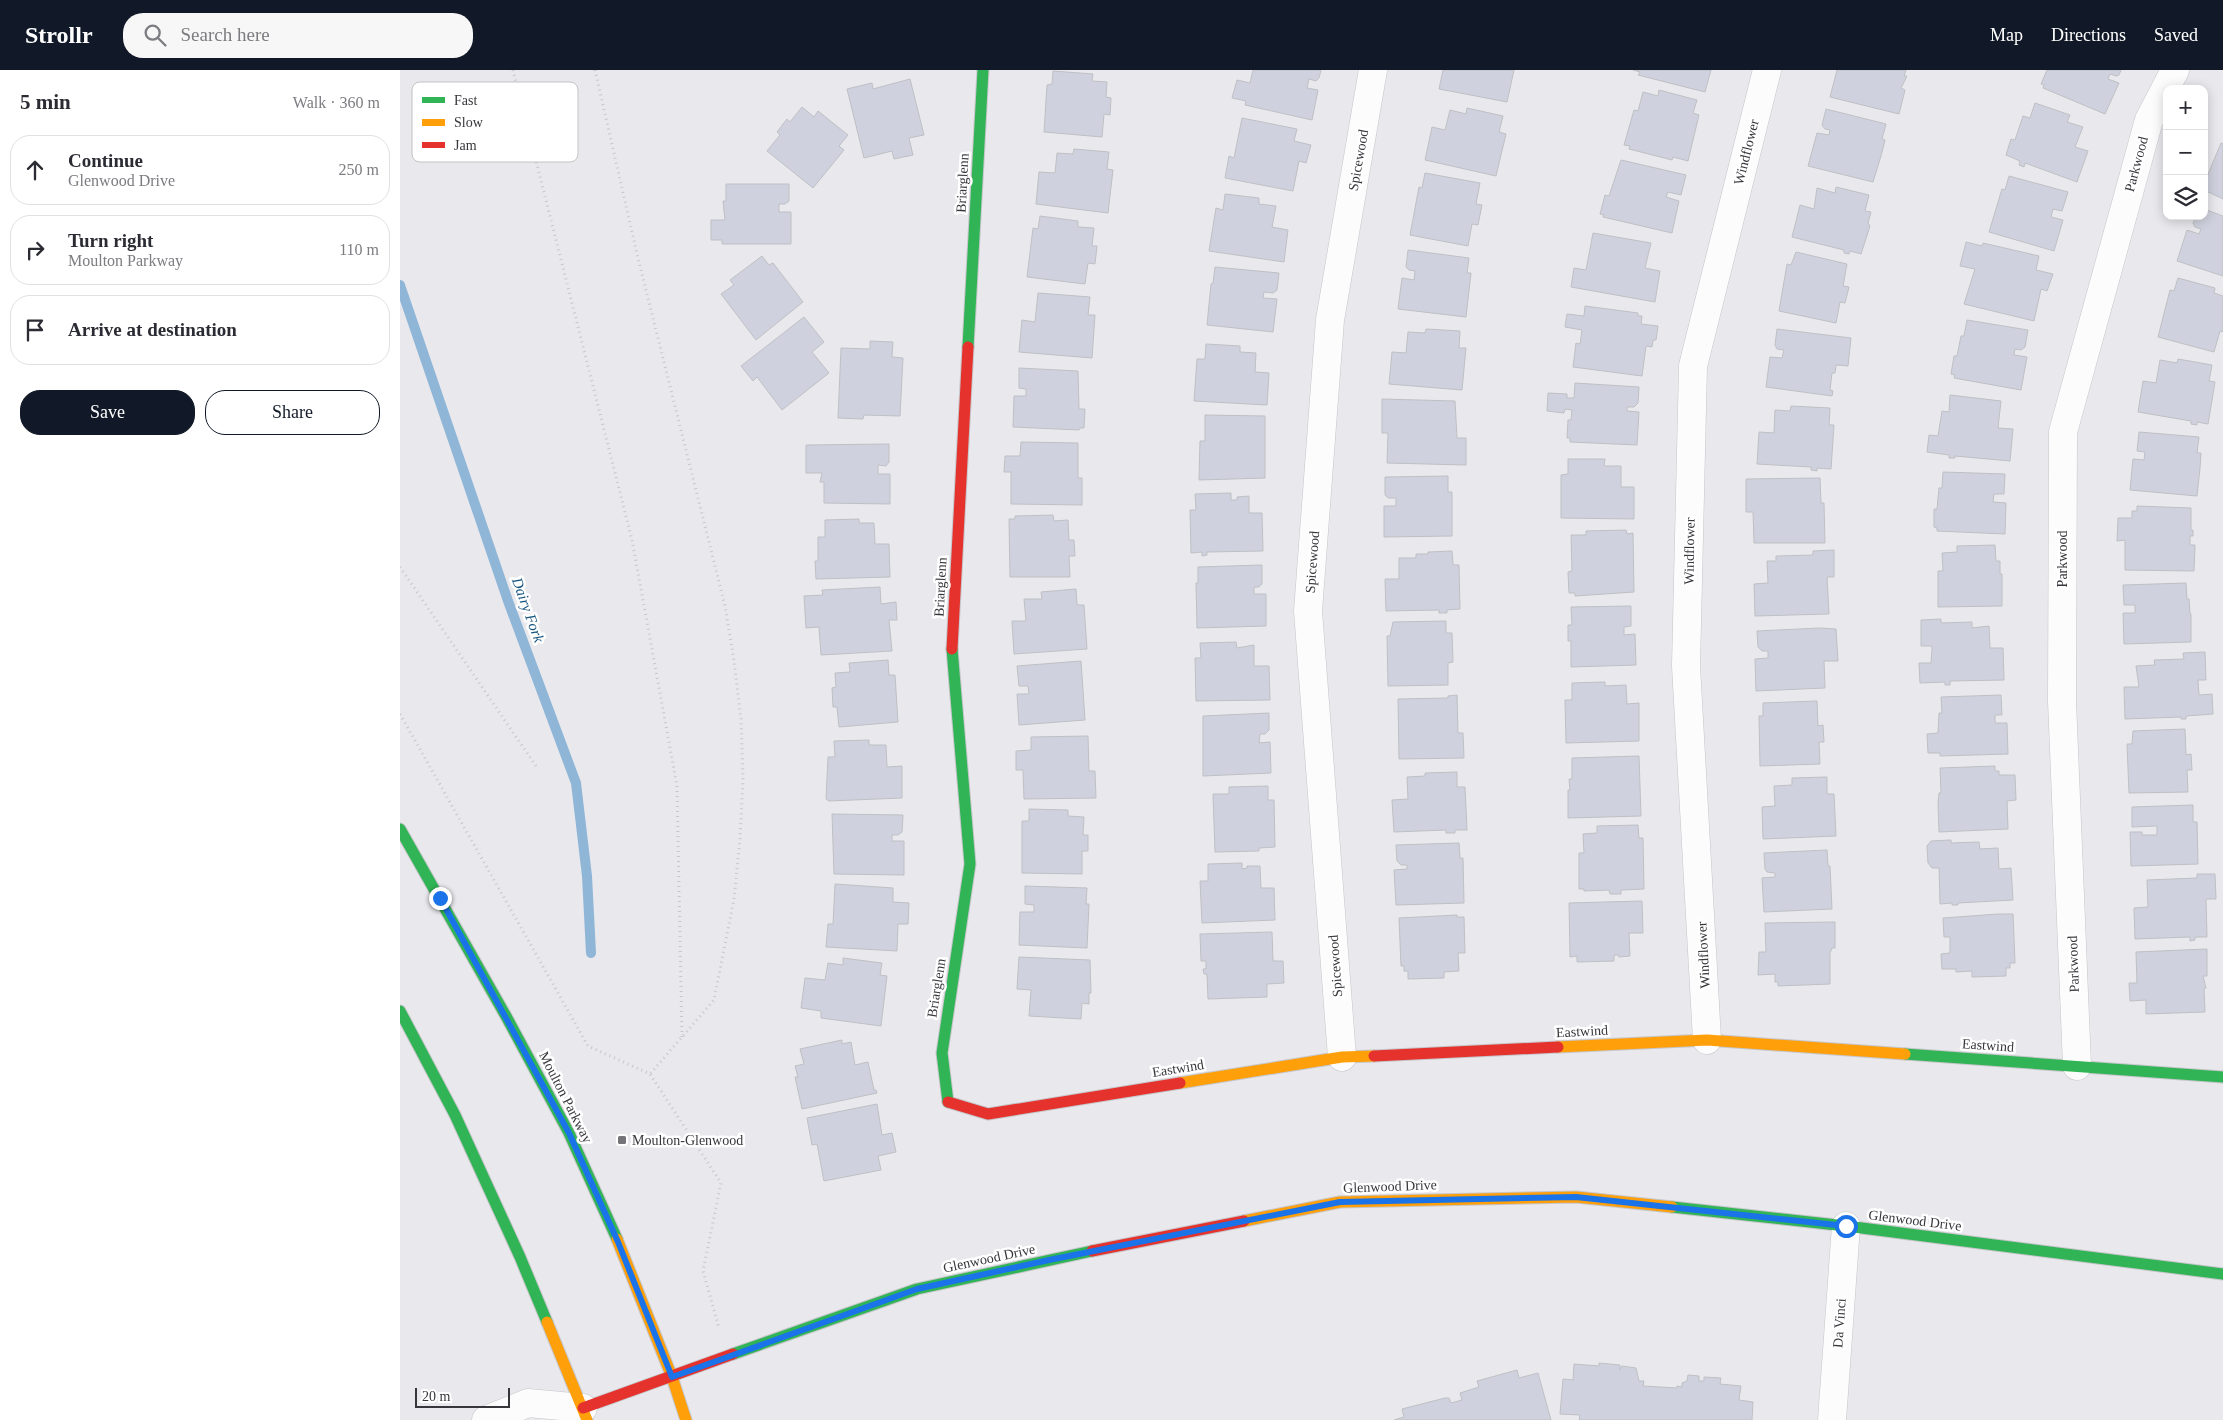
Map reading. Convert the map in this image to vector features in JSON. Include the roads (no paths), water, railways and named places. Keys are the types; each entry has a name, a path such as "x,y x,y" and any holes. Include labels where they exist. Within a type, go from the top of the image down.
{"main road":[{"name":"Briarglenn","path":"948,1103 942,1054 970,864 951,660 983,70"},
{"name":"Moulton Parkway","path":"400,829 507,1018 569,1133 618,1242 672,1377 686,1420"},
{"path":"400,1011 459,1124 520,1257 580,1416"},
{"name":"Eastwind","path":"948,1103 988,1114 1342,1057 1707,1040 2223,1077"},
{"name":"Glenwood Drive","path":"580,1416 672,1377 917,1289 1049,1260 1340,1202 1576,1197 1846,1226 2223,1274"}],"street":[{"name":"Spicewood","path":"1342,1057 1308,612 1330,320 1373,70"},
{"name":"Windflower","path":"1707,1040 1686,666 1693,366 1767,70"},
{"name":"Parkwood","path":"2077,1066 2062,701 2063,432 2149,120 2175,70"},
{"name":"Da Vinci","path":"1832,1420 1846,1226"},
{"path":"486,1420 528,1403 580,1416"}],"waterway":[{"name":"Dairy Fork","path":"400,285 508,601 576,783 587,876 591,953"}],"place":[{"name":"Moulton-Glenwood","path":"622,1140"}]}
